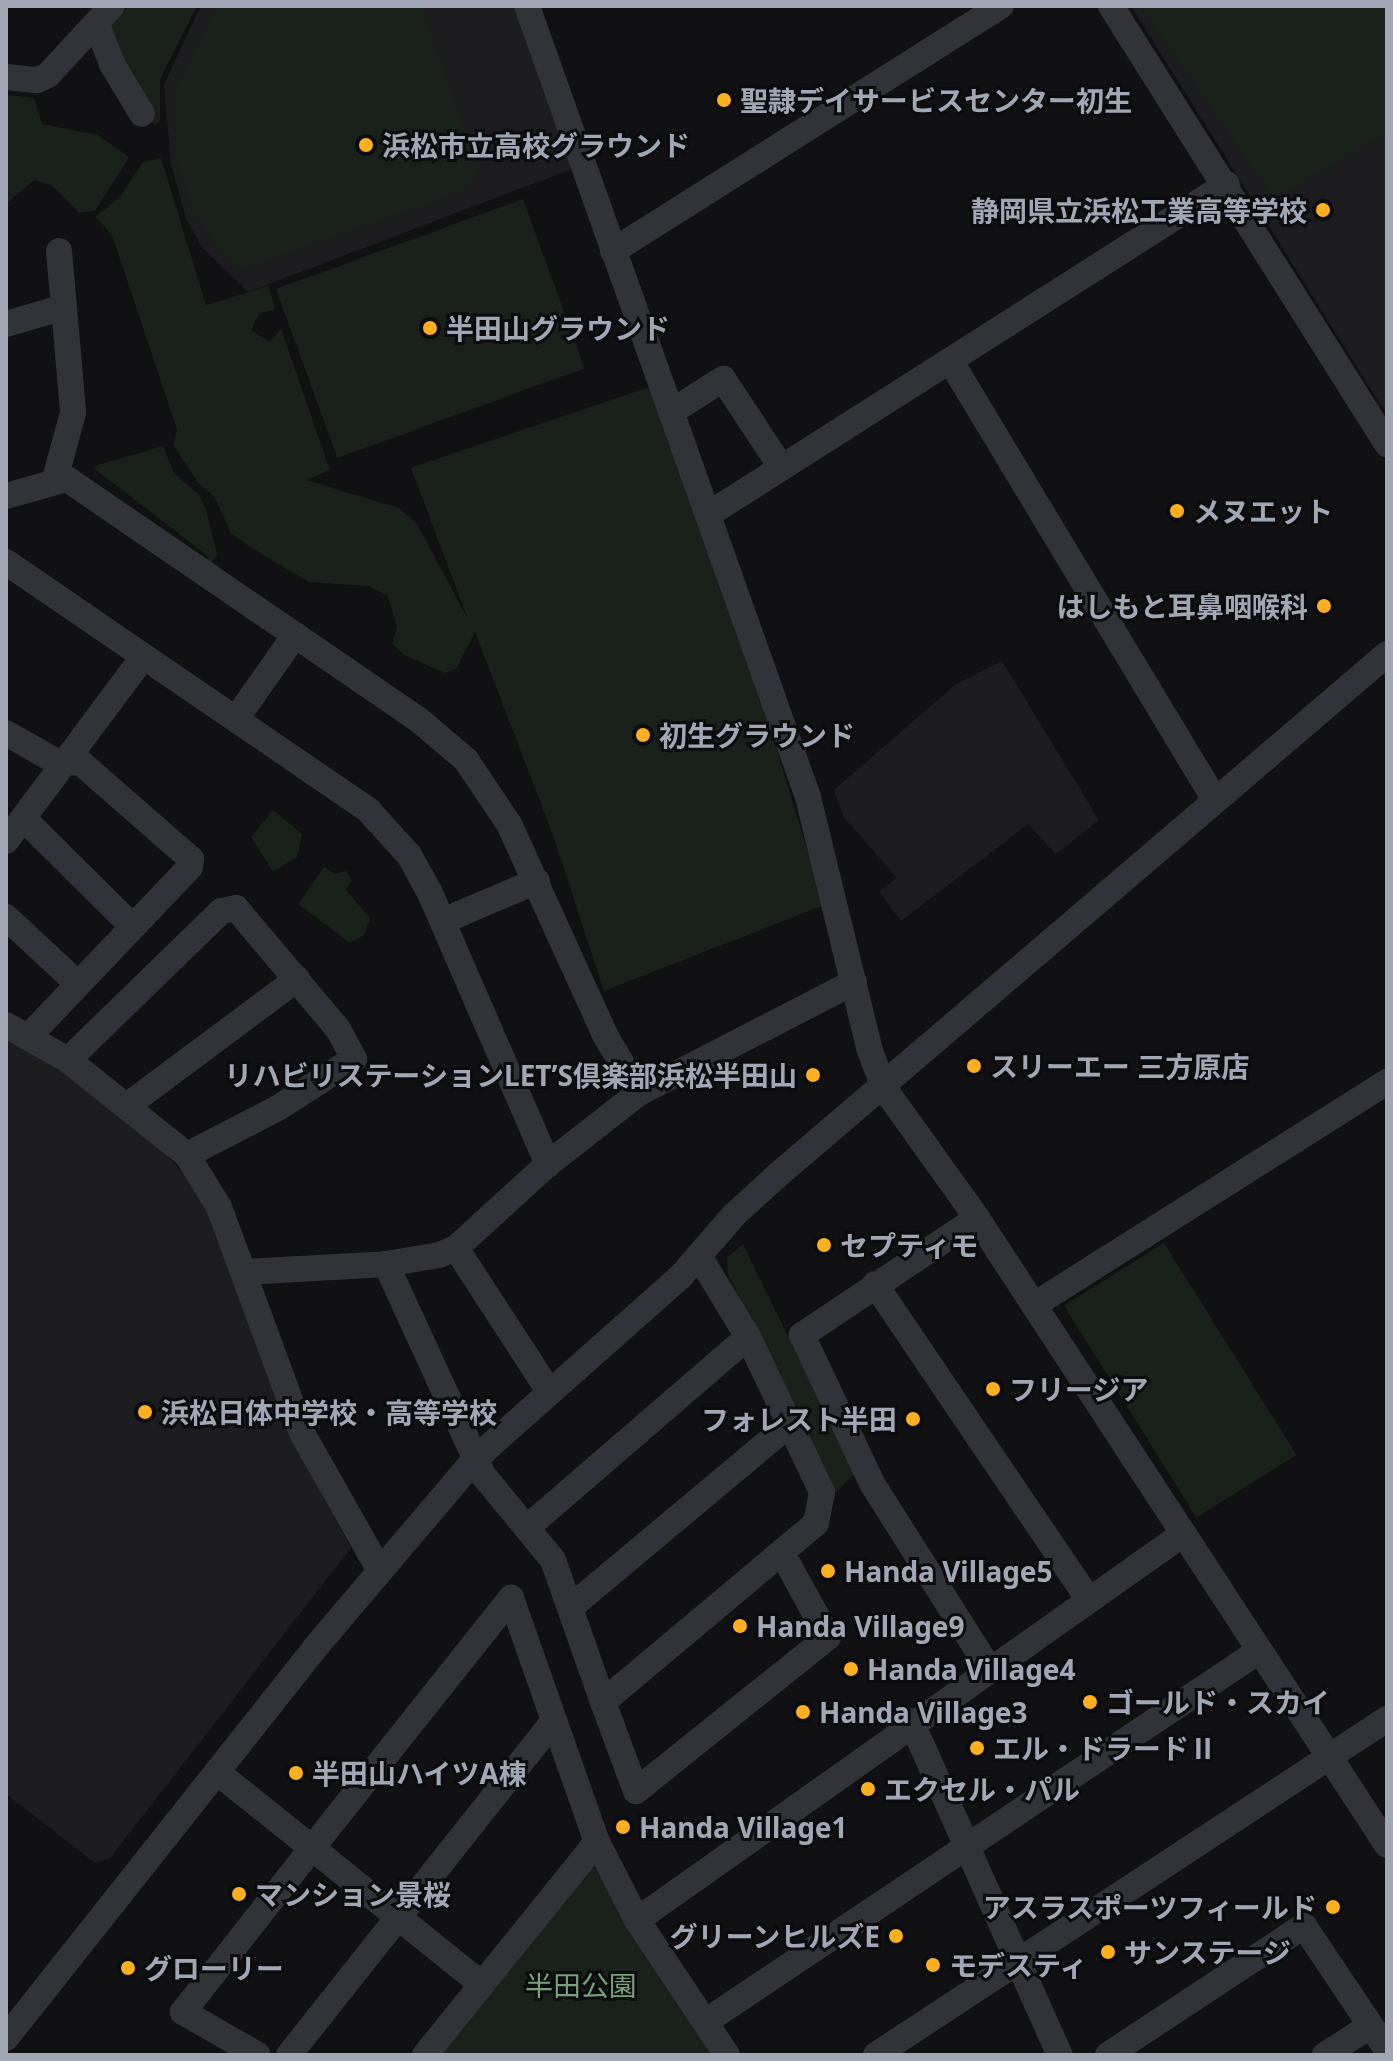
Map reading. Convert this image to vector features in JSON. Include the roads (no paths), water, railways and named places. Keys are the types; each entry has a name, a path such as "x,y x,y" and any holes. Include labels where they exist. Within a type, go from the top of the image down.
{"street":[{"path":"527,6 808,797 884,1088 977,1218 1387,1845"},
{"path":"613,251 1001,6"},
{"path":"1111,6 1227,184 1387,444"},
{"path":"6,77 42,79 104,15"},
{"path":"104,15 112,64 142,114"},
{"path":"709,514 1227,184"},
{"path":"55,479 73,413 59,251"},
{"path":"6,324 64,307"},
{"path":"951,362 1215,800"},
{"path":"671,412 723,379 781,467"},
{"path":"6,496 55,479 67,479 419,720 466,760 509,824 605,1035 639,1093"},
{"path":"6,562 369,811 409,855 443,921 548,1164"},
{"path":"236,719 295,635"},
{"path":"6,2038 379,1569 475,1459 699,1256 734,1215 1387,654"},
{"path":"6,841 67,764 143,657"},
{"path":"6,733 67,764 81,763 191,859 190,867 78,984 17,1031 68,1060 187,1155 213,1194 245,1272 302,1433 379,1569"},
{"path":"24,819 132,926"},
{"path":"443,921 537,881"},
{"path":"68,1060 225,907 236,908 338,1029 353,1064 187,1155"},
{"path":"6,917 78,984"},
{"path":"128,1105 297,979"},
{"path":"245,1272 386,1264 456,1248 548,1164 639,1093 854,982"},
{"path":"1034,1305 1387,1082"},
{"path":"977,1218 802,1335 873,1485 988,1667"},
{"path":"456,1248 549,1391"},
{"path":"603,1702 816,1523 822,1492 748,1337 699,1256"},
{"path":"386,1264 483,1475 530,1525 553,1560 636,1791 828,1637 782,1553"},
{"path":"875,1284 1088,1599"},
{"path":"530,1525 748,1337"},
{"path":"572,1606 790,1424"},
{"path":"637,1920 911,1721 1183,1534"},
{"path":"258,2055 183,2012 511,1598 597,1842 637,1920 727,2055"},
{"path":"705,2022 968,1842 1259,1651"},
{"path":"876,2055 1387,1719"},
{"path":"289,2055 397,1914 554,1721"},
{"path":"911,1721 1021,1960 1060,2055"},
{"path":"217,1772 480,1983"},
{"path":"425,2055 480,1983 597,1842"},
{"path":"1108,2055 1304,1926 1387,2050"},
{"path":"1325,2055 1370,2026"}],"place":[{"name":"聖隷デイサービスセンター初生","path":"724,100"},
{"name":"浜松市立高校グラウンド","path":"366,145"},
{"name":"静岡県立浜松工業高等学校","path":"1323,210"},
{"name":"半田山グラウンド","path":"430,328"},
{"name":"メヌエット","path":"1177,511"},
{"name":"はしもと耳鼻咽喉科","path":"1324,606"},
{"name":"初生グラウンド","path":"643,735"},
{"name":"スリーエー 三方原店","path":"974,1066"},
{"name":"リハビリステーションLET’S倶楽部浜松半田山","path":"813,1075"},
{"name":"セプティモ","path":"824,1245"},
{"name":"フリージア","path":"993,1389"},
{"name":"浜松日体中学校・高等学校","path":"145,1412"},
{"name":"フォレスト半田","path":"913,1419"},
{"name":"Handa Village5","path":"828,1571"},
{"name":"Handa Village9","path":"740,1626"},
{"name":"Handa Village4","path":"851,1669"},
{"name":"ゴールド・スカイ","path":"1090,1702"},
{"name":"Handa Village3","path":"803,1712"},
{"name":"エル・ドラードⅡ","path":"977,1748"},
{"name":"半田山ハイツA棟","path":"296,1773"},
{"name":"エクセル・パル","path":"868,1789"},
{"name":"Handa Village1","path":"623,1827"},
{"name":"マンション景桜","path":"239,1894"},
{"name":"アスラスポーツフィールド","path":"1333,1907"},
{"name":"グリーンヒルズE","path":"896,1936"},
{"name":"サンステージ","path":"1108,1952"},
{"name":"モデスティ","path":"933,1965"},
{"name":"グローリー","path":"128,1968"}],"park label":[{"name":"半田公園","path":"581,1985"}]}
